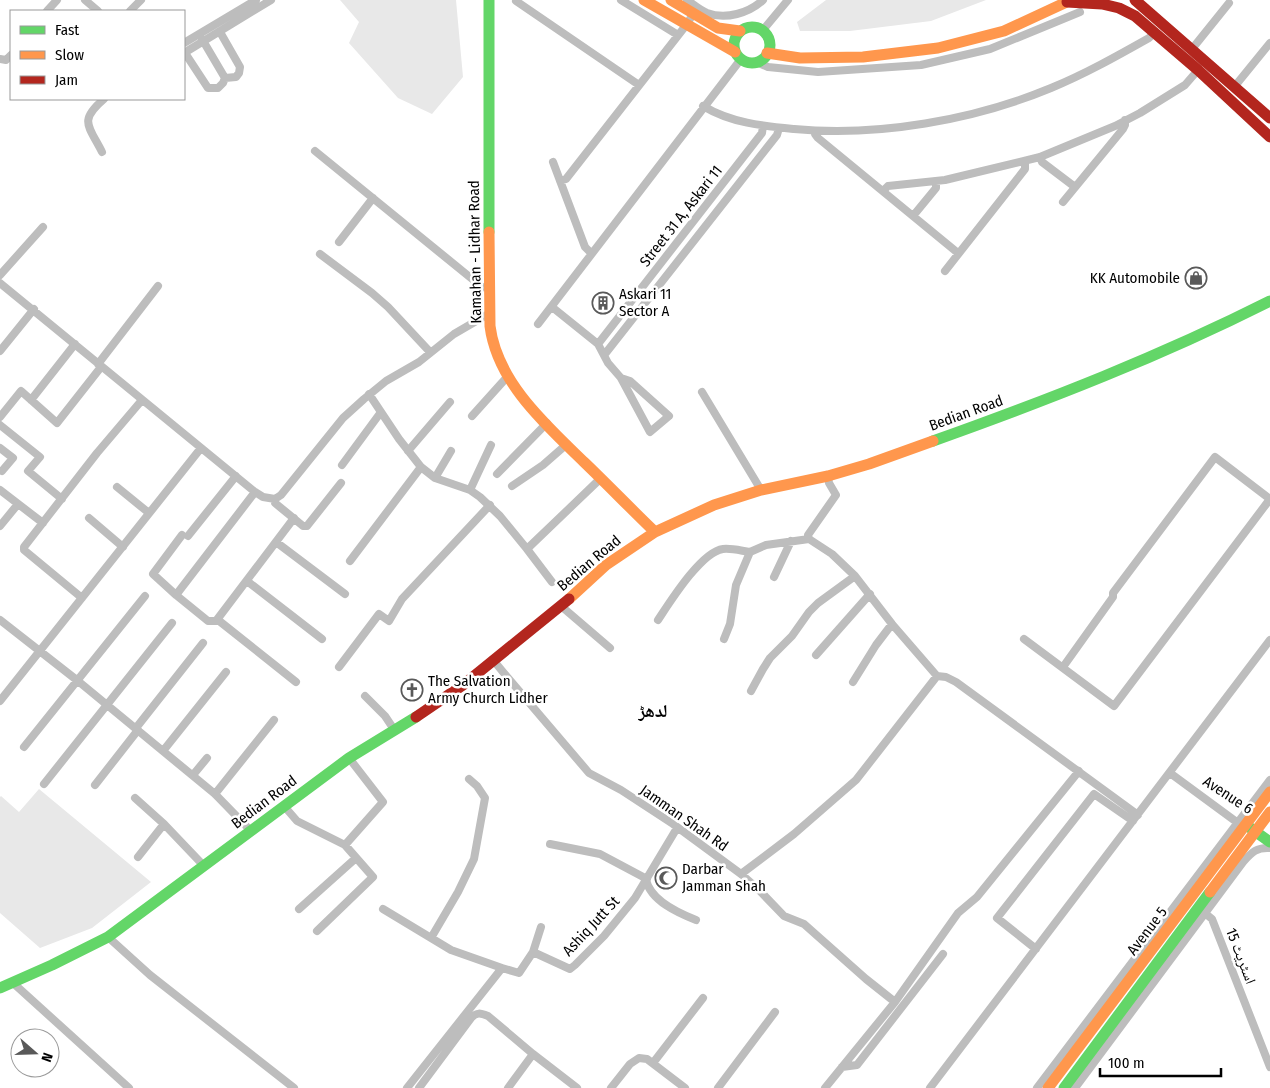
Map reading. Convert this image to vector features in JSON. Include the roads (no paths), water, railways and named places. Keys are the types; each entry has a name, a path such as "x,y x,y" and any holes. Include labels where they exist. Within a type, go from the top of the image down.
{"main road":[{"name":"Kamahan - Lidhar Road","path":"489,0 489,288 494,344 508,376 547,423 600,479 655,532"},
{"path":"644,0 750,62 765,53 830,52 893,48 935,41 1002,24 1065,1 1092,1 1147,18 1192,49 1270,118"},
{"path":"671,0 718,28 740,31"},
{"path":"1135,0 1155,32 1270,137"},
{"path":"738,55 734,41 744,28 754,27 763,30 769,40 765,53"},
{"path":"1233,103 1239,89"},
{"name":"Bedian Road","path":"0,988 59,962 108,937 250,830 350,758 395,731 463,685 561,606 606,565 655,532 714,505 761,490 828,476 886,458 1020,410 1082,386 1215,329 1270,301"},
{"name":"Avenue 5","path":"1064,1088 1240,859 1254,824 1270,792"},
{"name":"Avenue 5","path":"1048,1088 1254,824 1270,812"},
{"name":"Avenue 6","path":"1254,824 1270,842"}],"street":[{"path":"48,10 56,0"},
{"path":"85,0 97,10"},
{"path":"131,10 141,0"},
{"path":"185,42 256,0"},
{"path":"185,52 271,0"},
{"path":"621,0 678,35"},
{"path":"687,0 707,12 725,15 744,12 763,0"},
{"path":"763,30 788,0"},
{"path":"516,1 639,85"},
{"path":"1192,49 1229,3"},
{"path":"765,53 761,64 768,67 818,72 921,65 990,49 1080,12"},
{"path":"560,181 566,179 693,14"},
{"path":"220,32 240,67 236,77 225,78"},
{"path":"703,106 725,117 779,128 814,131 864,130 912,125 1001,106 1052,88 1098,67 1149,38 1155,32"},
{"path":"199,34 225,78"},
{"path":"1239,89 1270,43"},
{"path":"185,54 208,88 218,88 225,78"},
{"path":"538,324 703,106 738,55"},
{"path":"883,191 888,186 936,182 1040,157 1125,120 1170,95 1185,84 1198,70"},
{"path":"102,152 87,123 92,109 103,100"},
{"path":"1063,202 1123,129 1125,120"},
{"name":"Street 31 A, Askari 11","path":"598,344 762,133 763,126"},
{"path":"605,354 777,136 779,128"},
{"path":"814,131 818,138 958,253"},
{"path":"316,151 482,287 489,288"},
{"path":"1040,157 1042,162 1075,187"},
{"path":"945,271 1026,169 1025,161"},
{"path":"553,162 585,247 591,253"},
{"path":"913,216 936,188 936,182"},
{"path":"339,242 373,198"},
{"path":"0,274 44,227"},
{"path":"320,254 388,307 430,352"},
{"path":"0,283 255,492 263,497 275,499 343,418 369,394 386,381 419,362 454,334 490,313"},
{"path":"0,417 21,391 57,423 158,286"},
{"path":"552,307 598,344 605,354 608,363 621,378 650,432 669,416 630,382 621,378"},
{"path":"0,352 34,310"},
{"path":"31,400 75,344"},
{"path":"472,416 508,376"},
{"path":"702,392 761,490"},
{"path":"369,394 421,467 435,478 470,490 490,505 552,582"},
{"path":"82,598 24,550 24,547 142,400"},
{"path":"408,451 450,402"},
{"path":"342,464 381,412"},
{"path":"497,474 547,423"},
{"path":"0,425 40,457 28,471 62,498"},
{"path":"512,486 543,465 567,444"},
{"path":"470,490 491,445"},
{"path":"0,448 13,458 0,471"},
{"path":"1,696 40,651 201,448"},
{"path":"435,478 451,451"},
{"path":"1024,639 1114,706 1270,499 1215,457 1113,593 1113,597 1063,667"},
{"path":"350,561 421,467"},
{"path":"236,476 154,574 208,621 218,620 294,518"},
{"path":"809,539 808,535 836,495 829,483 828,476"},
{"path":"527,549 600,479"},
{"path":"275,499 275,503 303,526 307,526 341,483"},
{"path":"117,487 149,513"},
{"path":"0,490 43,523"},
{"path":"176,595 255,492"},
{"path":"0,526 18,504"},
{"path":"339,667 379,614 389,621 402,599 490,505"},
{"path":"89,518 123,547"},
{"path":"658,620 676,593 706,558 721,549 750,552 766,545 809,539 832,554 855,576 892,624 937,676 946,677 956,682 1079,771 1136,818"},
{"path":"774,577 791,541"},
{"path":"276,542 345,594"},
{"path":"724,638 730,624 736,585 750,552"},
{"path":"751,691 770,658 792,636 809,612 818,603 855,576"},
{"path":"247,581 322,639"},
{"path":"816,655 870,594"},
{"path":"24,748 145,596"},
{"path":"561,606 610,648"},
{"path":"0,620 193,775 215,794 250,830"},
{"path":"218,620 296,682"},
{"path":"44,784 172,623"},
{"path":"853,682 876,645 892,624"},
{"path":"930,1088 1270,640"},
{"path":"95,785 203,643"},
{"name":"Jamman Shah Rd","path":"494,661 589,773 620,790 678,828 741,874 760,890 784,916 804,924 858,973 895,1002"},
{"path":"163,751 226,672"},
{"path":"741,874 794,834 856,780 937,676"},
{"path":"365,696 386,716 395,731"},
{"path":"215,794 274,720"},
{"path":"193,775 207,758"},
{"path":"345,846 383,802 350,758"},
{"path":"826,1088 895,1002 958,913 977,897 1079,771"},
{"name":"Avenue 6","path":"1170,773 1254,824"},
{"path":"431,938 458,892 474,858 485,798 477,786 469,779"},
{"path":"1038,1088 1254,824 1270,780"},
{"path":"1036,949 998,918 1094,794 1136,818"},
{"path":"135,798 164,824 204,866"},
{"path":"284,806 297,822 345,846 373,877 317,931"},
{"path":"138,857 164,824"},
{"name":"Ashiq Jutt St","path":"533,952 570,969 604,936 635,898 678,828"},
{"path":"550,844 600,854 646,879 650,890 671,909 696,920"},
{"path":"1075,1088 1206,914 1240,859 1257,849 1270,848"},
{"path":"299,909 356,858"},
{"path":"383,909 451,950 519,973 533,952 541,926"},
{"name":"اسٹریٹ 15","path":"1206,914 1212,919 1270,1067"},
{"path":"108,937 150,975 294,1088"},
{"path":"842,1067 857,1065 943,954"},
{"path":"407,1088 502,968"},
{"path":"12,982 129,1088"},
{"path":"653,1063 703,998"},
{"path":"718,1088 775,1012"},
{"path":"419,1088 476,1014 481,1013 488,1016 576,1088"},
{"path":"508,1088 533,1054"},
{"path":"611,1088 633,1060 643,1058 653,1063 685,1088"}],"place":[{"name":"KK Automobile","path":"1196,278"},
{"name":"Askari 11 Sector A","path":"603,303"},
{"name":"The Salvation Army Church Lidher","path":"412,690"},
{"name":"Darbar Jamman Shah","path":"666,878"}],"district":[{"name":"لدھڑ","path":"653,711"}]}
